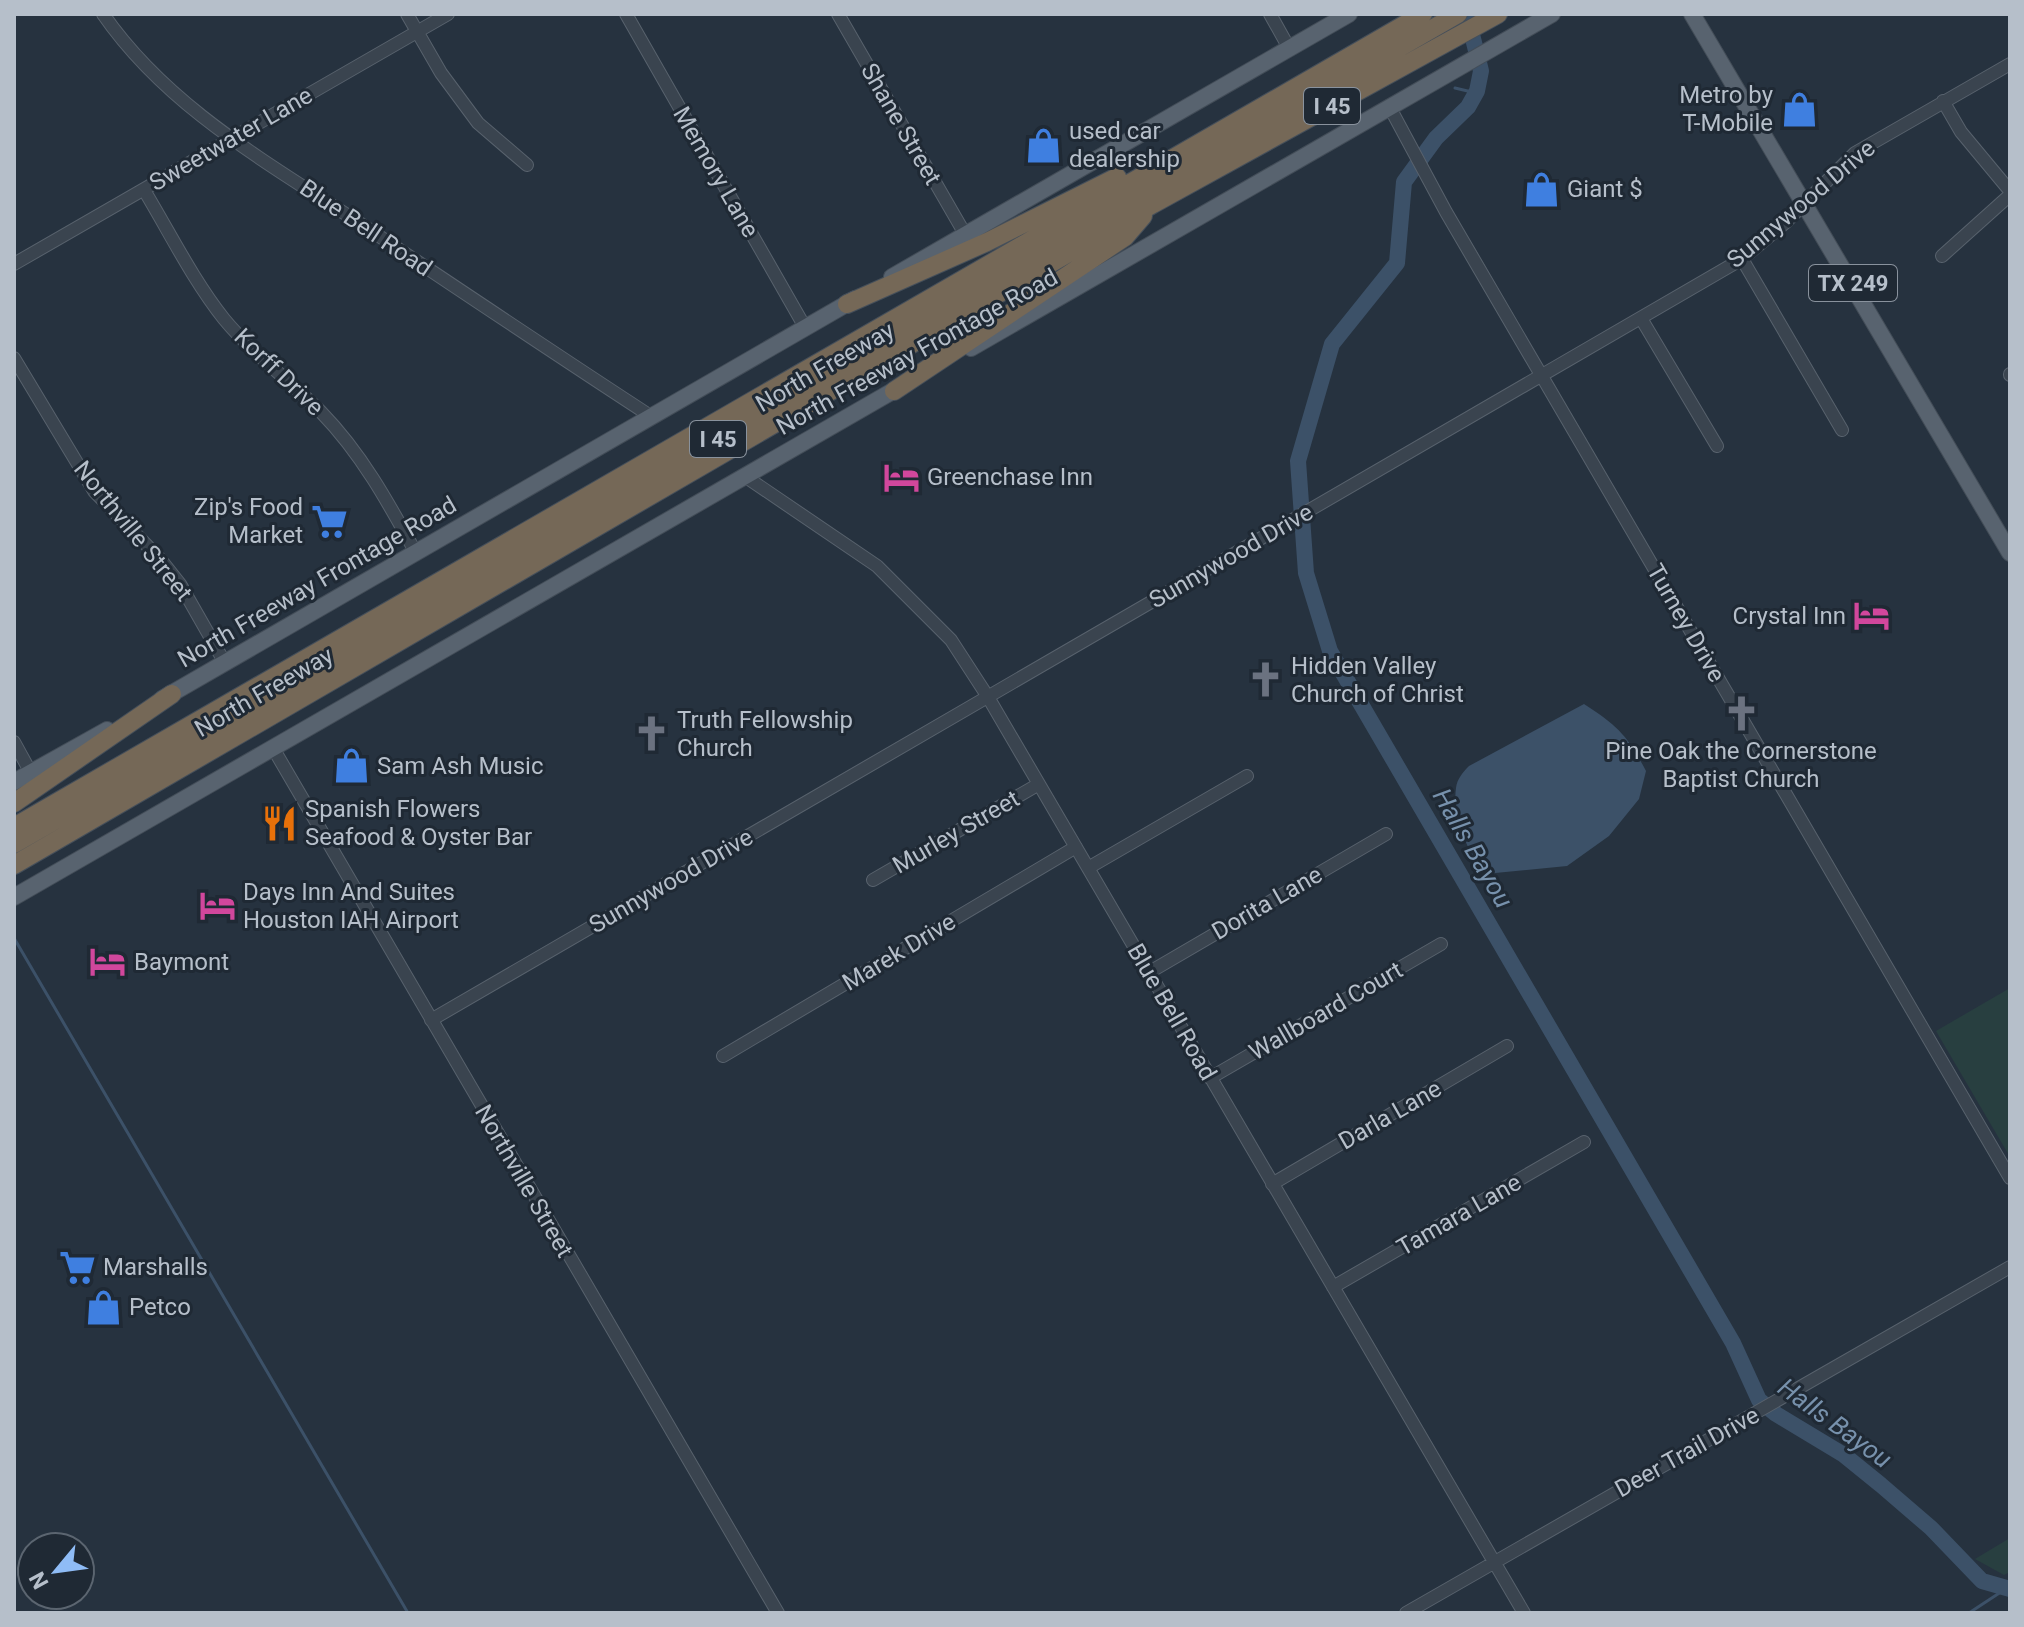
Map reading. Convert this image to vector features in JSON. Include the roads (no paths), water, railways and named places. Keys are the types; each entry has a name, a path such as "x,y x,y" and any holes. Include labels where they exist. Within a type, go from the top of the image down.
{"highway":[{"name":"North Freeway","path":"14,827 1158,166 1420,22 1458,14"},
{"name":"North Freeway","path":"14,865 1153,204 1495,16"},
{"name":"North Freeway","path":"14,844 1420,22"},
{"path":"847,304 987,242 1121,175 1158,166"},
{"path":"894,391 1125,237 1153,204"},
{"path":"14,803 172,694"}],"main road":[{"name":"North Freeway Frontage Road","path":"14,782 172,694 1349,14"},
{"path":"1508,41 1540,14"},
{"name":"North Freeway Frontage Road","path":"14,897 1552,14"},
{"name":"TX 249","path":"1692,14 2010,553"}],"street":[{"name":"Blue Bell Road","path":"103,14 129,50 162,84 233,140 652,417"},
{"path":"407,14 441,73 478,123 527,165"},
{"name":"Sweetwater Lane","path":"14,264 448,14"},
{"name":"Memory Lane","path":"626,14 806,329"},
{"name":"Shane Street","path":"838,14 965,234"},
{"path":"1270,14 1289,48"},
{"name":"Sunnywood Drive","path":"431,1020 1541,375 1642,320 1742,259 1855,153 2010,64"},
{"path":"1942,256 2010,193 1961,132 1943,101"},
{"name":"Turney Drive","path":"1389,106 1541,375 2010,1178"},
{"name":"Korff Drive","path":"144,190 196,279 223,318 350,444 371,473 416,553"},
{"path":"1742,259 1842,430"},
{"path":"1642,320 1717,446"},
{"name":"Northville Street","path":"14,358 94,491 180,584 225,663"},
{"name":"Blue Bell Road","path":"746,477 877,566 951,640 988,697 1524,1613"},
{"path":"14,742 31,773"},
{"name":"Northville Street","path":"273,748 778,1613"},
{"path":"1088,868 1247,776"},
{"name":"Murley Street","path":"873,880 1039,784"},
{"name":"Dorita Lane","path":"1148,973 1386,834"},
{"name":"Marek Drive","path":"723,1056 1076,847"},
{"name":"Wallboard Court","path":"1210,1078 1441,944"},
{"name":"Darla Lane","path":"1272,1184 1507,1046"},
{"name":"Tamara Lane","path":"1333,1287 1584,1142"},
{"name":"Deer Trail Drive","path":"1406,1613 2010,1267"}],"water":[{"path":"1584,704 1621,732 1646,771 1639,799 1609,836 1567,866 1485,874 1467,845 1459,822 1455,799 1459,779 1469,766"}],"waterway":[{"name":"Halls Bayou","path":"1467,14 1481,71 1477,91 1468,107 1436,138 1404,182 1397,263 1332,344 1298,461 1306,573 1330,651 1733,1343 1759,1400 1776,1414 1844,1455 1881,1485 1931,1528 1982,1581 2010,1589"},
{"path":"1455,88 1476,93"},
{"path":"14,938 408,1613"},
{"path":"1969,1613 2010,1586"}],"place":[{"name":"Metro by T-Mobile","path":"1799,109"},
{"name":"used car dealership","path":"1043,145"},
{"name":"Giant $","path":"1541,189"},
{"name":"Greenchase Inn","path":"901,477"},
{"name":"Zip's Food Market","path":"329,521"},
{"name":"Crystal Inn","path":"1872,616"},
{"name":"Hidden Valley Church of Christ","path":"1265,680"},
{"name":"Pine Oak the Cornerstone Baptist Church","path":"1741,714"},
{"name":"Truth Fellowship Church","path":"651,734"},
{"name":"Sam Ash Music","path":"351,766"},
{"name":"Spanish Flowers Seafood & Oyster Bar","path":"279,823"},
{"name":"Days Inn And Suites Houston IAH Airport","path":"217,906"},
{"name":"Baymont","path":"108,962"},
{"name":"Marshalls","path":"77,1267"},
{"name":"Petco","path":"103,1307"}]}
